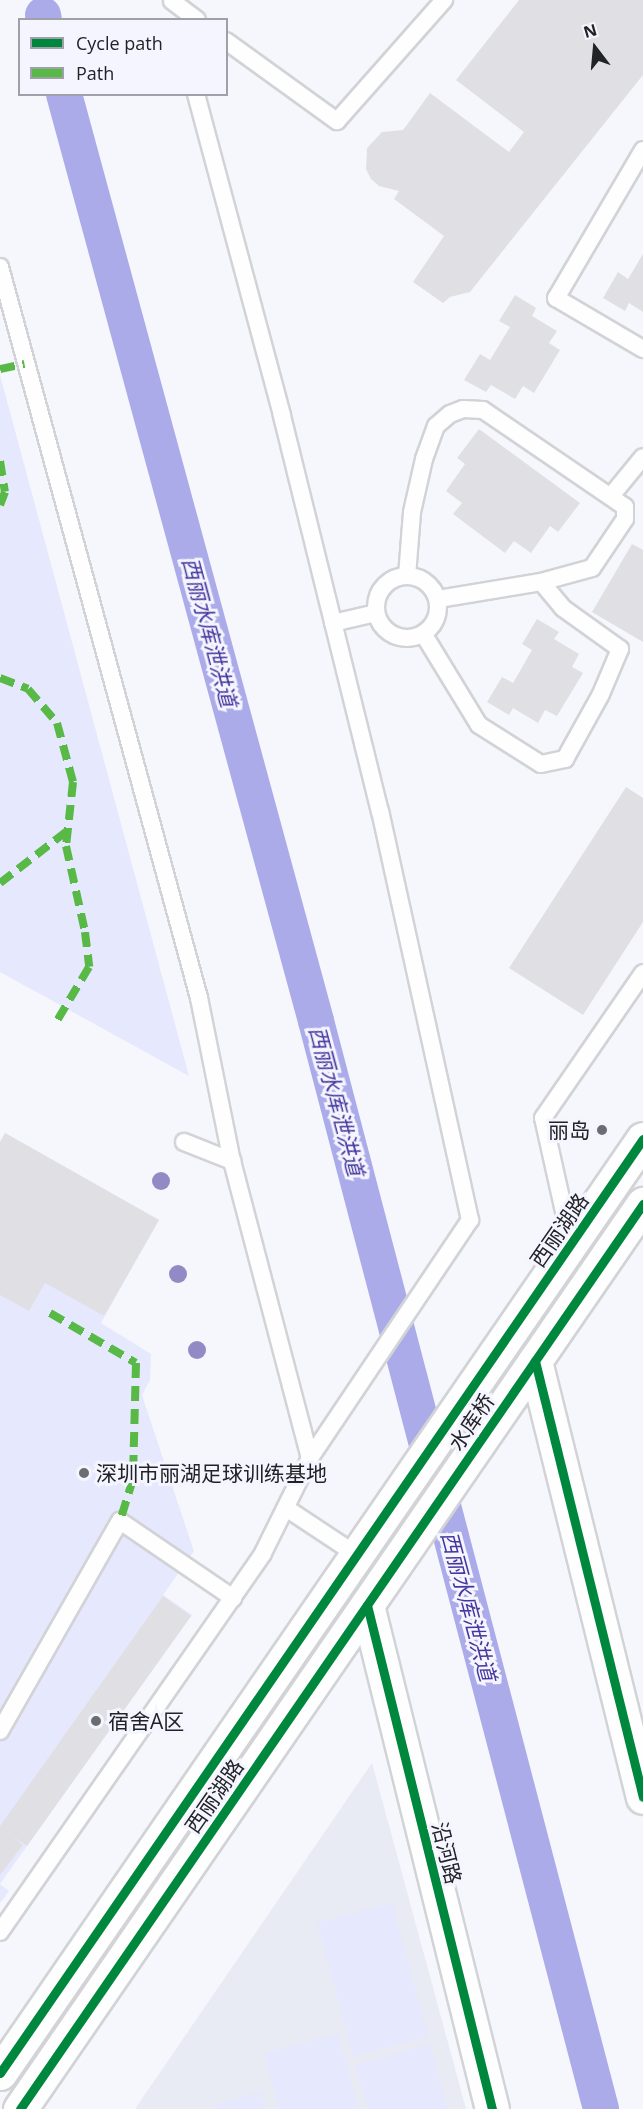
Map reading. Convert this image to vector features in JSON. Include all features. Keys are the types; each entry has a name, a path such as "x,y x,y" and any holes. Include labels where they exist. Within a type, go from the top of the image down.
{"main road":[{"name":"西丽湖路","path":"504,1341 643,1139"},
{"path":"643,1203 535,1361 643,1797"},
{"name":"水库桥","path":"406,1483 504,1341"},
{"name":"水库桥","path":"437,1503 535,1361"},
{"name":"西丽湖路","path":"0,2073 406,1483"},
{"name":"西丽湖路","path":"20,2109 437,1503"},
{"name":"沿河路","path":"367,1605 492,2109"}],"lane":[{"path":"171,0 176,18"},
{"path":"171,0 194,18"},
{"path":"228,42 337,121 444,0"},
{"path":"0,1932 263,1553 310,1458 470,1220 380,812 197,96"},
{"path":"643,150 556,298 643,350"},
{"path":"0,267 200,998 232,1161 310,1458"},
{"path":"407,576 412,512 424,459 436,426 450,414 463,409 483,410 625,507 625,519 592,568 541,582 438,599"},
{"path":"611,496 643,457"},
{"path":"407,576 427,582 438,599 437,620 424,635 404,639 385,630 376,613 378,595 390,581 407,576"},
{"path":"424,635 479,725 541,764 565,759 601,694 620,649 563,608 541,582"},
{"path":"333,623 376,613"},
{"path":"571,1244 543,1118 643,973"},
{"path":"184,1142 232,1161"},
{"path":"286,1508 357,1555"},
{"path":"0,1731 120,1521 232,1598"}],"shaded area":[{"path":"0,375 189,1076 0,972"},
{"name":"深圳市丽湖足球训练基地","path":"5,1133 159,1220 101,1323 151,1354 150,1380 142,1395 194,1551 163,1595 192,1615 0,1884 0,1142"},
{"path":"372,1763 466,2109 135,2109"},
{"path":"0,1884 9,1891 0,1903"},
{"path":"392,1903 428,2036 353,2056 318,1923"},
{"path":"338,2034 358,2109 279,2109 264,2053"},
{"path":"430,2044 447,2109 368,2109 356,2065"},
{"path":"260,2092 265,2109 216,2109 215,2105"}],"building":[{"path":"519,0 643,0 643,75 470,292 450,297 443,303 413,282 444,236 394,199 399,191 379,186 371,179 366,169 367,148 382,132 403,130 430,93 509,152 524,132 456,80"},
{"path":"643,254 643,312 629,303 625,311 603,298 618,272 628,279"},
{"path":"515,295 536,308 532,316 557,331 549,343 560,350 534,393 523,386 515,399 491,385 486,392 464,380 480,354 490,360 510,327 499,321"},
{"path":"479,429 580,503 558,532 550,526 531,553 514,541 505,553 453,514 462,503 446,491 465,464 457,458"},
{"path":"632,544 643,550 643,642 592,612"},
{"path":"537,619 559,632 554,639 579,654 572,667 583,673 557,716 545,710 538,723 513,708 509,715 487,702 502,677 513,683 532,650 522,644"},
{"path":"626,787 643,798 643,922 583,1015 509,968"},
{"path":"5,1133 159,1220 104,1316 45,1283 29,1311 0,1295 0,1142"},
{"name":"宿舍A区","path":"163,1596 191,1616 27,1846 12,1836 23,1845 0,1875 0,1826"}],"waterway":[{"name":"西丽水库泄洪道","path":"65,96 316,1021 601,2109"}],"marked path":[{"path":"0,369 24,364"},
{"path":"0,461 5,492 0,505"},
{"path":"0,678 28,689 57,723 73,782 66,846 85,932 89,967 55,1024"},
{"path":"0,883 67,831"},
{"path":"50,1313 136,1363 133,1479 120,1521"}],"cycle path":[{"path":"0,2073 643,1139"},
{"path":"20,2109 643,1204"},
{"path":"535,1361 643,1797"},
{"path":"367,1605 492,2109"}],"place":[{"name":"丽岛","path":"602,1130"},
{"name":"深圳市丽湖足球训练基地","path":"84,1473"},
{"name":"宿舍A区","path":"96,1721"}]}
